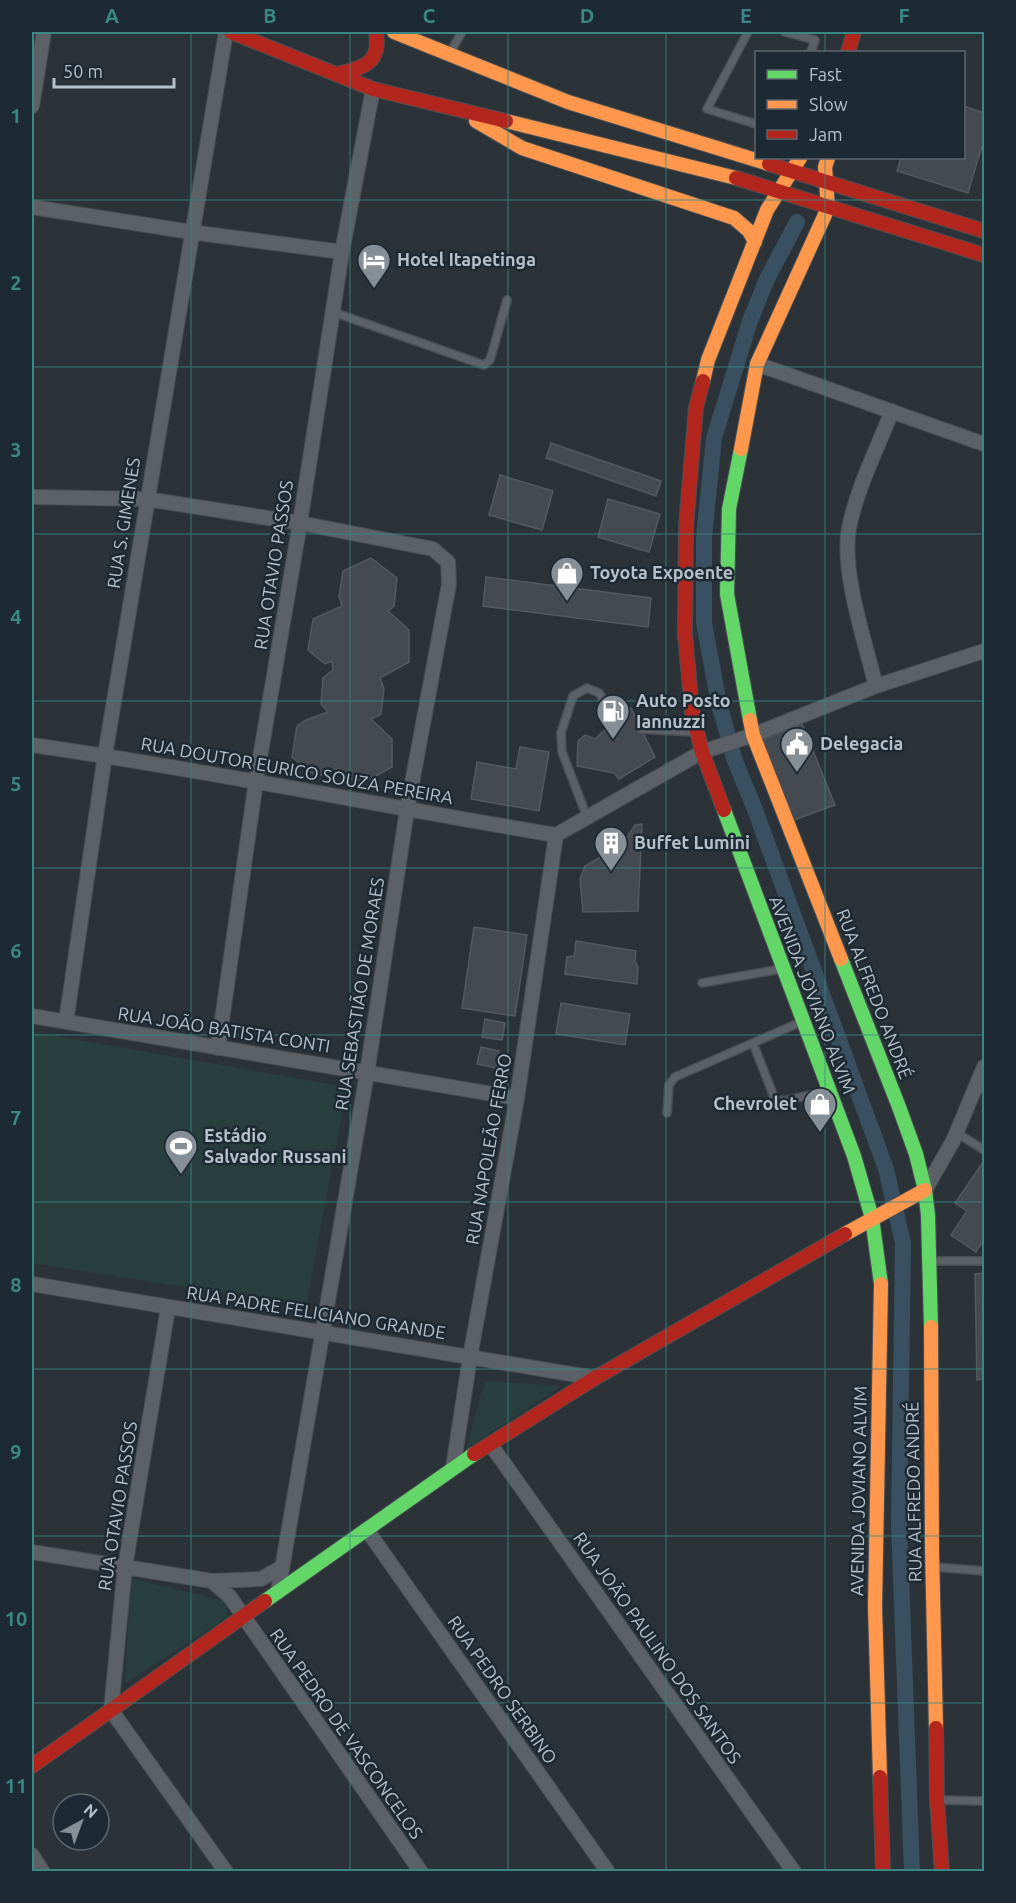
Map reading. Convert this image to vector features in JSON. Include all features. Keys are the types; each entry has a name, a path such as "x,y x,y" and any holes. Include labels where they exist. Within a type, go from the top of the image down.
{"main road":[{"path":"231,32 373,89 718,172 984,255"},
{"path":"338,74 364,66 372,60 378,51 376,32"},
{"path":"848,51 854,32"},
{"path":"403,33 568,102 984,231"},
{"path":"455,109 522,148 734,218 749,231 754,242"},
{"name":"AVENIDA JOVIANO ALVIM","path":"799,159 766,210 708,360 696,406 686,526 685,634 692,711 702,752 854,1156 872,1218 878,1254 881,1281 875,1607 883,1872"},
{"name":"RUA ALFREDO ANDRÉ","path":"828,159 825,167 828,207 757,364 729,509 727,594 749,736 899,1107 916,1154 919,1193 928,1215 932,1567 937,1800 942,1872"},
{"path":"846,1233 856,1218 861,1204 863,1186"},
{"path":"32,1766 453,1468 595,1378 919,1193"},
{"path":"846,1233 859,1236 878,1254"}],"street":[{"path":"32,106 44,32"},
{"name":"RUA S. GIMENES","path":"66,1022 105,755 146,499 226,32"},
{"name":"RUA OTAVIO PASSOS","path":"218,1048 256,781 300,524 342,252 373,89"},
{"path":"32,207 191,232 342,252"},
{"path":"757,364 984,444"},
{"path":"876,686 848,568 849,530 858,498 892,411"},
{"path":"32,497 146,499 300,524"},
{"name":"RUA SEBASTIÃO DE MORAES","path":"278,1592 367,1072 406,810 450,584 448,562 434,549 300,524"},
{"path":"556,835 702,752 876,686 984,651"},
{"name":"RUA DOUTOR EURICO SOUZA PEREIRA","path":"32,745 105,755 556,835"},
{"name":"RUA NAPOLEÃO FERRO","path":"453,1468 470,1357 517,1098 556,835"},
{"name":"RUA JOÃO BATISTA CONTI","path":"32,1016 517,1098"},
{"path":"919,1193 957,1133 984,1067"},
{"name":"RUA PADRE FELICIANO GRANDE","path":"32,1284 595,1378"},
{"name":"RUA OTAVIO PASSOS","path":"111,1710 125,1567 168,1308"},
{"name":"RUA JOÃO PAULINO DOS SANTOS","path":"491,1445 794,1872"},
{"name":"RUA PEDRO SERBINO","path":"366,1530 608,1872"},
{"path":"32,1552 212,1581 261,1579 282,1567"},
{"name":"RUA PEDRO DE VASCONCELOS","path":"212,1581 230,1598 421,1872"},
{"path":"111,1710 226,1872"},
{"path":"32,1855 43,1872"}],"lane":[{"path":"450,54 462,32"},
{"path":"748,32 707,109 755,124"},
{"path":"785,32 815,40 811,51"},
{"path":"333,312 484,365 490,360 507,300"},
{"path":"587,817 562,752 561,733 573,696 587,688 599,693 613,714"},
{"path":"641,729 697,732"},
{"path":"702,983 784,968"},
{"path":"668,1113 669,1085 675,1077 803,1021"},
{"path":"753,1043 774,1097 778,1100 784,1101 829,1091"},
{"path":"957,1133 984,1150"},
{"path":"930,1262 984,1261"},
{"path":"932,1567 984,1571"},
{"path":"937,1800 984,1801"}],"green space":[{"name":"Estádio Salvador Russani","path":"32,1032 347,1087 306,1306 32,1263"},
{"path":"485,1381 561,1386 466,1449"},
{"path":"131,1578 224,1601 228,1617 125,1683"}],"building":[{"path":"965,106 984,113 984,139 968,193 897,171 901,159 965,159"},
{"path":"551,443 661,481 656,496 546,458"},
{"path":"500,475 553,491 542,530 489,515"},
{"path":"608,499 660,514 649,552 598,537"},
{"path":"371,558 397,578 394,606 388,611 409,630 409,662 380,678 384,688 381,714 371,719 392,739 392,767 365,782 356,782 338,768 322,775 313,774 292,757 297,726 328,712 321,704 323,678 333,670 332,661 325,664 308,650 313,619 342,606 339,596 343,571"},
{"name":"Toyota Expoente","path":"486,577 651,598 648,627 483,606"},
{"name":"Auto Posto Iannuzzi","path":"616,701 631,708 655,757 619,779 614,773 577,766 578,741 585,735 595,739 610,725"},
{"name":"Delegacia","path":"802,724 835,805 791,821 760,741"},
{"path":"520,747 549,752 539,811 471,799 477,762 516,769"},
{"name":"Buffet Lumini","path":"642,824 638,911 583,912 580,879 585,866 601,857 602,845 618,843 628,836 635,825"},
{"path":"474,927 527,935 515,1016 462,1008"},
{"path":"576,941 636,951 637,984 565,974 567,957 574,956"},
{"path":"561,1003 630,1014 625,1045 556,1034"},
{"path":"485,1019 505,1023 502,1040 482,1037"},
{"path":"481,1047 499,1051 496,1068 477,1064"},
{"path":"984,1161 984,1239 976,1252 951,1235 967,1211 955,1203"},
{"path":"984,1273 984,1379 977,1380 975,1274"}],"waterway":[{"path":"797,222 767,279 750,321 714,438 704,537 704,623 719,704 735,761 754,807 886,1169 903,1243 899,1524 912,1872"}],"traffic: fast":[{"path":"741,449 729,509 727,594 750,720"},
{"path":"724,810 854,1156 872,1218 881,1284"},
{"path":"841,959 899,1107 916,1154 925,1190 928,1215 931,1327"},
{"path":"265,1601 474,1454"}],"traffic: slow":[{"path":"394,32 568,102 769,164"},
{"path":"476,121 522,148 734,218 749,231 755,242"},
{"path":"506,121 736,178"},
{"path":"703,381 708,360 767,210 799,159"},
{"path":"741,449 757,364 828,208 825,167 828,159"},
{"path":"750,720 753,735 841,959"},
{"path":"845,1234 925,1190"},
{"path":"880,1777 875,1607 881,1284"},
{"path":"931,1327 936,1728"}],"traffic: jam":[{"path":"231,32 373,89 506,121"},
{"path":"337,74 362,67 373,58 377,43 376,32"},
{"path":"848,51 854,32"},
{"path":"769,164 984,231"},
{"path":"736,178 984,255"},
{"path":"703,381 696,407 686,526 685,634 692,711 702,752 724,810"},
{"path":"474,1454 595,1378 845,1234"},
{"path":"32,1766 265,1601"},
{"path":"936,1728 937,1800 942,1872"},
{"path":"880,1777 883,1872"}],"place":[{"name":"Hotel Itapetinga","path":"374,289"},
{"name":"Toyota Expoente","path":"567,602"},
{"name":"Auto Posto Iannuzzi","path":"613,740"},
{"name":"Delegacia","path":"797,773"},
{"name":"Buffet Lumini","path":"611,872"},
{"name":"Chevrolet","path":"820,1133"},
{"name":"Estádio Salvador Russani","path":"181,1175"}]}
